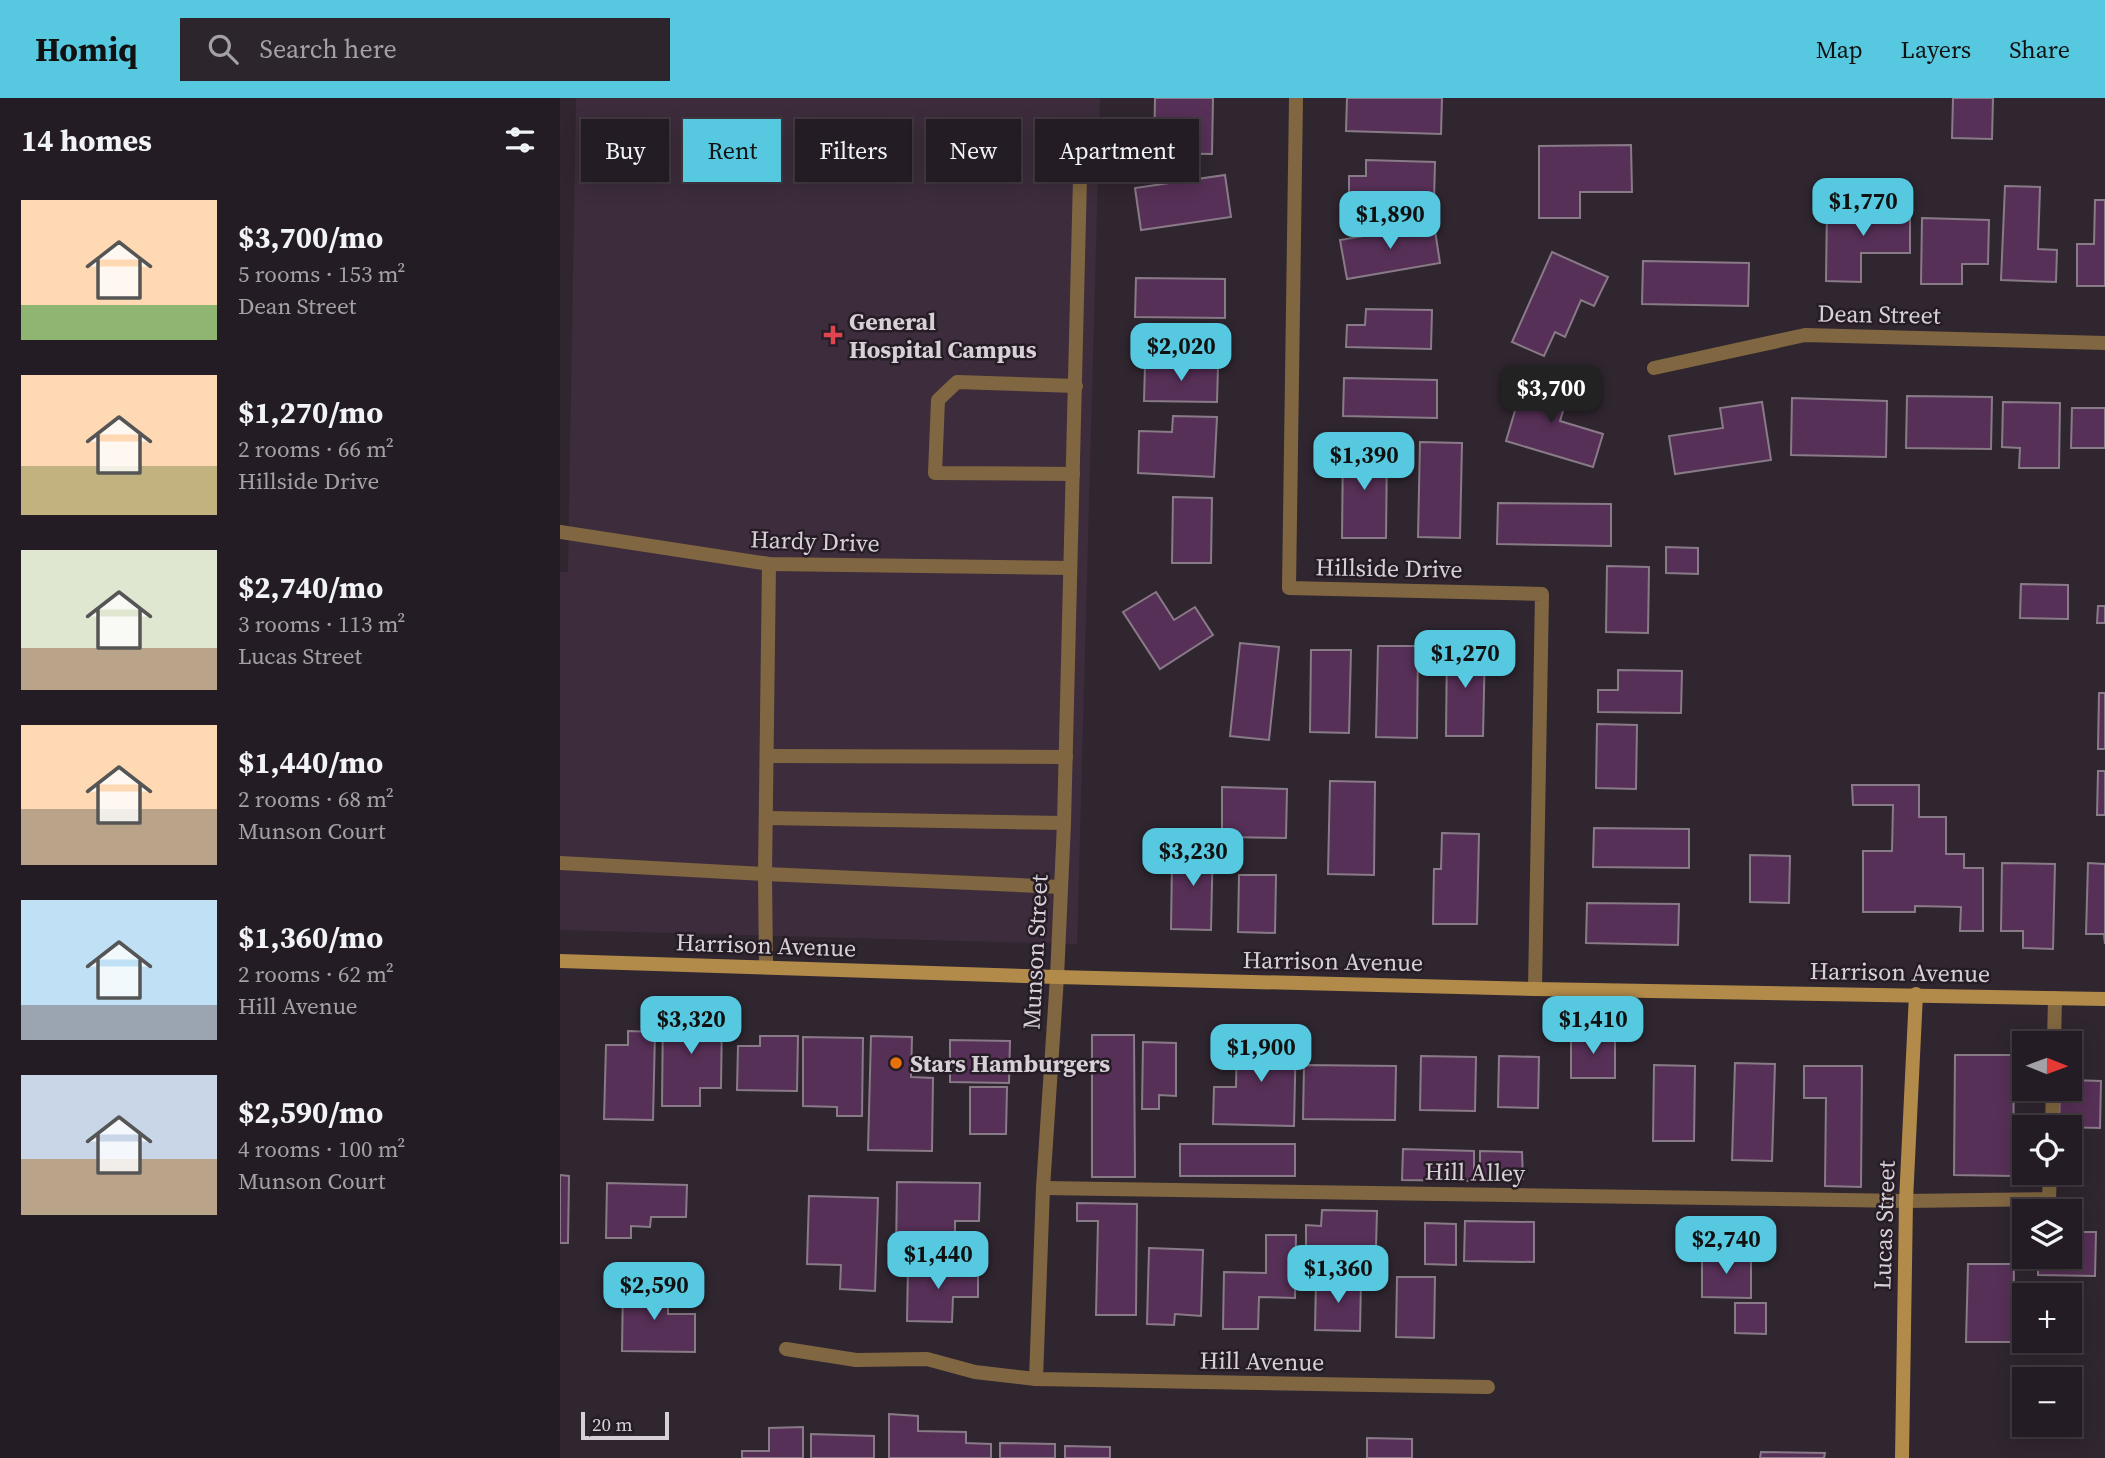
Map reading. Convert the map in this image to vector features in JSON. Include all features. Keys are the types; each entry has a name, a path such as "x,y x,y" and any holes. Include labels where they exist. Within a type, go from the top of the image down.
{"main road":[{"name":"Harrison Avenue","path":"560,961 1535,989 2105,999"},
{"name":"Lucas Street","path":"1902,1458 1906,1201 1916,994"}],"street":[{"name":"Hillside Drive","path":"1296,98 1289,588 1542,594 1535,989"},
{"name":"Munson Street","path":"1036,1379 1064,823 1080,182"},
{"name":"Dean Street","path":"1654,368 1805,335 2105,343"},
{"path":"1073,474 935,473 938,400 957,382 1076,386"},
{"name":"Hardy Drive","path":"560,532 748,563 1070,568"},
{"path":"766,967 765,818 769,564"},
{"path":"767,756 1066,757"},
{"path":"765,818 1064,823"},
{"path":"560,863 1061,887"},
{"path":"2054,1031 2055,998"},
{"path":"1906,1201 2049,1199 2050,1185"},
{"name":"Hill Alley","path":"1044,1188 1906,1201"},
{"name":"Hill Avenue","path":"786,1349 856,1360 927,1359 975,1372 1036,1379 1488,1387"}],"shaded area":[{"name":"General Hospital Campus","path":"576,98 1100,98 1099,119 1035,119 1035,182 1098,182 1077,944 560,930 560,572 568,572"}],"building":[{"path":"1155,98 1213,98 1212,154 1199,154 1199,119 1155,119"},
{"path":"1347,98 1442,98 1441,134 1346,131"},
{"path":"1953,98 1993,98 1992,139 1952,138"},
{"path":"1631,145 1632,192 1580,192 1580,218 1539,218 1539,146"},
{"path":"1366,160 1435,162 1434,201 1349,199 1349,176 1366,176"},
{"path":"1225,175 1231,217 1141,230 1135,188 1199,182 1199,179"},
{"path":"2005,186 2040,187 2038,249 2057,250 2056,282 2001,280"},
{"path":"2095,200 2105,200 2105,286 2077,286 2077,244 2094,244"},
{"path":"1827,207 1910,209 1910,253 1861,253 1861,282 1826,281"},
{"path":"1922,218 1989,220 1988,264 1962,264 1962,284 1921,284"},
{"path":"1434,224 1440,263 1347,279 1340,240"},
{"path":"1552,252 1608,277 1594,306 1581,300 1565,337 1555,332 1544,356 1512,342"},
{"path":"1643,261 1749,263 1748,306 1642,304"},
{"path":"1136,278 1225,279 1225,318 1135,317"},
{"path":"1366,309 1432,310 1431,349 1346,347 1347,325 1365,325"},
{"path":"1145,365 1218,366 1217,402 1144,401"},
{"path":"1525,377 1569,391 1560,421 1603,434 1593,467 1506,441"},
{"path":"1344,378 1437,380 1437,418 1343,416"},
{"path":"1907,396 1992,397 1991,449 1906,448"},
{"path":"1792,398 1887,401 1886,457 1791,455"},
{"path":"1762,402 1771,460 1675,474 1669,436 1723,428 1720,408"},
{"path":"2003,402 2060,403 2059,468 2019,468 2020,448 2002,447"},
{"path":"2072,408 2105,408 2105,448 2071,448"},
{"path":"1173,416 1217,417 1214,477 1138,473 1139,431 1172,432"},
{"path":"1420,442 1462,443 1460,538 1418,537"},
{"path":"1343,446 1387,447 1386,538 1342,538"},
{"path":"1173,497 1212,498 1211,563 1172,563"},
{"path":"1498,503 1611,504 1611,546 1497,544"},
{"path":"1666,547 1698,548 1698,574 1666,573"},
{"path":"1607,566 1649,567 1648,633 1606,632"},
{"path":"2021,584 2068,585 2068,619 2020,618"},
{"path":"1156,592 1174,620 1195,607 1213,635 1160,669 1123,612"},
{"path":"2098,606 2105,606 2105,623 2097,623"},
{"path":"1240,643 1279,647 1269,740 1230,736"},
{"path":"1447,644 1485,645 1483,736 1446,736"},
{"path":"1378,646 1418,646 1417,738 1376,737"},
{"path":"1311,650 1351,650 1349,733 1310,732"},
{"path":"1618,670 1682,671 1681,713 1598,712 1598,690 1618,690"},
{"path":"2099,693 2105,693 2105,749 2098,749"},
{"path":"1597,724 1637,725 1636,789 1596,788"},
{"path":"2098,771 2105,771 2105,815 2097,815"},
{"path":"1330,781 1375,782 1374,875 1328,874"},
{"path":"1852,785 1919,785 1919,817 1946,817 1946,854 1964,854 1964,868 1983,868 1983,931 1960,931 1961,907 1915,906 1915,912 1863,912 1863,851 1892,851 1893,805 1853,805"},
{"path":"1222,787 1287,789 1286,838 1222,837"},
{"path":"1594,828 1689,829 1689,868 1593,867"},
{"path":"1442,833 1479,834 1477,924 1433,924 1434,869 1441,869"},
{"path":"1189,839 1213,839 1211,930 1171,929 1172,861 1188,861"},
{"path":"1750,855 1790,856 1789,903 1750,902"},
{"path":"2002,863 2055,864 2053,949 2023,948 2023,931 2001,931"},
{"path":"2088,863 2105,864 2105,944 2104,934 2086,934"},
{"path":"1239,875 1276,875 1275,933 1238,932"},
{"path":"1587,903 1679,904 1678,945 1586,943"},
{"path":"663,1011 722,1012 721,1088 700,1088 700,1106 662,1106"},
{"path":"628,1031 655,1032 653,1120 604,1119 606,1045 628,1045"},
{"path":"1259,1032 1296,1033 1294,1126 1213,1124 1214,1087 1236,1087 1237,1040 1259,1041"},
{"path":"1571,1034 1615,1035 1615,1078 1571,1078"},
{"path":"1092,1035 1134,1035 1135,1177 1092,1177"},
{"path":"760,1036 798,1036 797,1091 737,1090 738,1046 760,1046"},
{"path":"871,1036 912,1037 911,1077 933,1078 932,1151 868,1150"},
{"path":"803,1037 863,1038 862,1116 837,1116 837,1107 803,1106"},
{"path":"950,1040 1010,1041 1009,1083 950,1082"},
{"path":"1143,1042 1176,1043 1176,1096 1159,1095 1159,1109 1142,1109"},
{"path":"1955,1055 2012,1055 2012,1176 1954,1175"},
{"path":"1421,1056 1476,1057 1475,1111 1420,1110"},
{"path":"1499,1056 1539,1057 1538,1108 1498,1107"},
{"path":"1735,1063 1775,1064 1772,1161 1732,1160"},
{"path":"1304,1065 1396,1066 1395,1120 1303,1119"},
{"path":"1654,1065 1695,1066 1694,1141 1653,1141"},
{"path":"1804,1066 1862,1066 1861,1187 1825,1186 1826,1098 1804,1098"},
{"path":"2082,1080 2101,1081 2100,1128 2082,1128 2082,1115 2059,1115 2060,1101 2082,1101"},
{"path":"970,1087 1007,1087 1006,1134 970,1134"},
{"path":"1180,1144 1295,1144 1295,1176 1180,1176"},
{"path":"1403,1149 1474,1151 1474,1181 1402,1180"},
{"path":"1480,1151 1522,1152 1523,1179 1480,1178"},
{"path":"560,1175 569,1176 568,1243 560,1243"},
{"path":"897,1182 980,1183 979,1221 955,1221 955,1256 896,1254"},
{"path":"607,1183 687,1185 686,1217 651,1217 650,1227 631,1226 631,1238 606,1238"},
{"path":"809,1196 878,1198 875,1291 840,1289 841,1265 807,1264"},
{"path":"1077,1203 1137,1204 1136,1315 1096,1315 1098,1221 1077,1221"},
{"path":"1322,1210 1377,1211 1376,1248 1323,1247 1323,1256 1306,1255 1306,1225 1321,1226"},
{"path":"1465,1221 1534,1222 1534,1262 1464,1261"},
{"path":"1425,1223 1456,1224 1456,1265 1425,1264"},
{"path":"2082,1232 2096,1232 2095,1276 2038,1275 2038,1269 2082,1269"},
{"path":"1266,1235 1296,1235 1295,1298 1259,1297 1258,1329 1223,1329 1224,1272 1266,1273"},
{"path":"1149,1248 1203,1250 1201,1316 1175,1314 1174,1325 1147,1324"},
{"path":"1702,1254 1751,1255 1751,1298 1702,1297"},
{"path":"1968,1264 2012,1264 2012,1342 1966,1342"},
{"path":"908,1266 978,1267 978,1297 953,1297 952,1322 907,1321"},
{"path":"1397,1277 1435,1277 1434,1338 1396,1337"},
{"path":"1316,1279 1361,1280 1360,1331 1315,1330"},
{"path":"623,1285 668,1285 668,1314 695,1314 695,1352 622,1351"},
{"path":"1735,1303 1766,1303 1766,1334 1735,1333"},
{"path":"889,1414 918,1416 918,1431 966,1432 966,1443 991,1444 991,1458 889,1458"},
{"path":"803,1427 803,1458 742,1458 742,1451 769,1451 769,1428"},
{"path":"811,1434 874,1436 874,1458 811,1458"},
{"path":"1367,1438 1412,1439 1412,1458 1367,1458"},
{"path":"1000,1443 1055,1444 1055,1458 1000,1458"},
{"path":"1065,1446 1110,1447 1110,1458 1065,1458"},
{"path":"1761,1452 1825,1453 1824,1458 1760,1458"}],"place":[{"name":"General Hospital Campus","path":"833,335"},
{"name":"Stars Hamburgers","path":"896,1063"}]}
